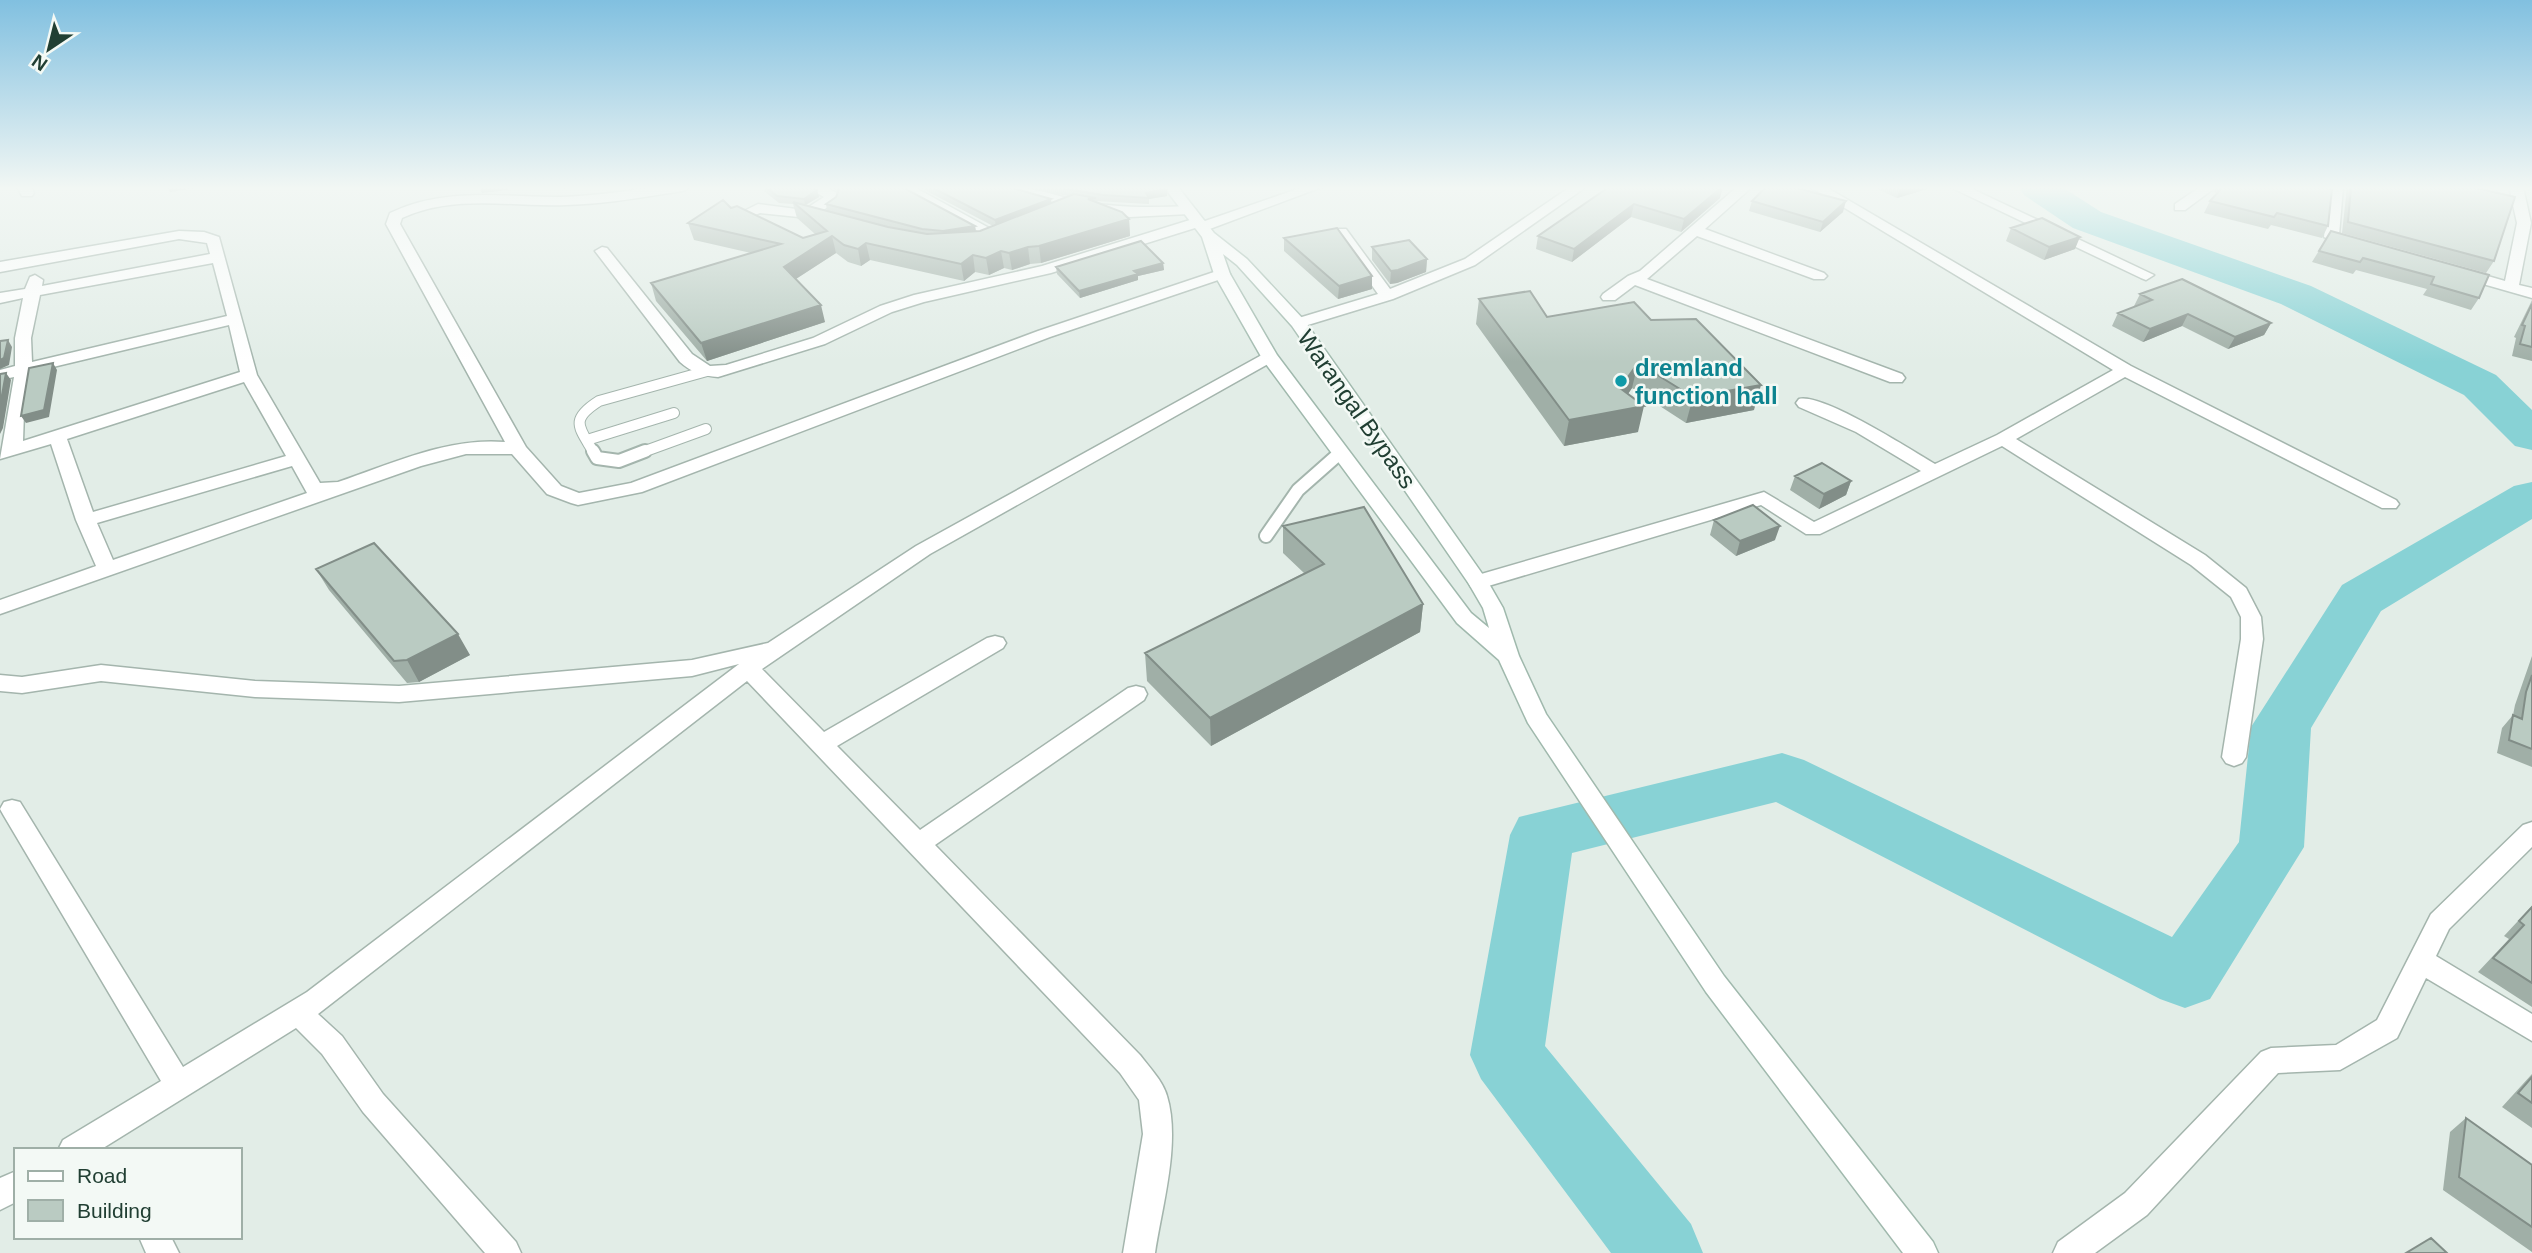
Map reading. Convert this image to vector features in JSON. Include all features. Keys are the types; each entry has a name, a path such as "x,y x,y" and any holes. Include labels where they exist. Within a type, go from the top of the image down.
{"street":[{"path":"0,267 126,245"},
{"path":"216,245 249,375 295,460 314,489 346,486"},
{"path":"405,245 518,449 554,490 578,499 635,488 1044,334 1222,274"},
{"path":"602,251 686,358 693,365 718,372 794,351 886,309 920,298 1046,270 1128,245"},
{"path":"1209,245 1222,274 1269,356 1464,618 1508,656"},
{"name":"Warangal Bypass","path":"1224,245 1298,323 1478,582 1493,608 1508,656 1536,717 1715,984 1922,1253"},
{"path":"1351,245 1387,296"},
{"path":"1298,323 1387,296 1471,262 1495,245"},
{"path":"1609,297 1633,279 1645,274 1679,245"},
{"path":"1736,245 1819,276"},
{"path":"1915,245 2125,370 2389,503"},
{"path":"2083,245 2146,275"},
{"path":"2361,245 2370,248"},
{"path":"2511,288 2522,245"},
{"path":"0,298 219,257"},
{"path":"36,260 34,292 18,339 24,370 7,414 6,452 249,375"},
{"path":"2447,270 2532,293"},
{"path":"1633,279 1896,378"},
{"path":"0,375 236,319"},
{"path":"89,1146 179,1085 298,1012 750,670 774,649 923,550 1269,356"},
{"path":"1478,582 1764,498 1814,530 2003,439 2125,370"},
{"path":"1805,403 1862,428 1935,472"},
{"path":"57,436 86,520 107,569"},
{"path":"2003,439 2198,560 2239,593 2251,617 2252,639 2234,757"},
{"path":"0,607 457,449 486,444 518,449"},
{"path":"86,520 295,460"},
{"path":"822,744 995,643"},
{"path":"0,683 22,685 101,673 255,689 399,694 692,668 774,649"},
{"path":"750,670 1130,1064 1153,1096 1158,1134 1139,1253"},
{"path":"918,844 1136,694"},
{"path":"12,809 179,1085"},
{"path":"2069,1253 2136,1204 2271,1061 2340,1058 2387,1028 2440,922 2532,832"},
{"path":"2420,960 2532,1028"},
{"path":"298,1012 332,1045 373,1103 505,1253"}],"lane":[{"path":"706,429 619,461 597,458 578,419 584,410 599,401 707,371"},
{"path":"587,440 674,413"},
{"path":"1266,536 1299,487 1341,452"}],"building":[{"path":"776,245 817,245 784,267 821,305 701,343 651,283"},
{"path":"877,245 1041,245 1009,253 1001,251 986,258 973,255 961,264"},
{"path":"1126,245 1145,245 1163,263 1134,271 1138,274 1079,291 1056,267"},
{"path":"1293,245 1350,245 1372,276 1339,286"},
{"path":"1414,245 1427,259 1391,271 1372,247"},
{"path":"2322,245 2383,245 2489,275 2479,298 2431,284 2434,277 2363,258 2360,262 2319,251"},
{"path":"2436,245 2499,245 2494,261"},
{"path":"2182,279 2271,323 2235,337 2188,314 2150,329 2118,313 2152,300 2140,294"},
{"path":"1530,291 1547,317 1634,302 1651,320 1696,319 1761,385 1693,397 1638,363 1620,388 1644,406 1569,420 1479,299"},
{"path":"2532,304 2532,347 2520,344 2525,326 2522,325"},
{"path":"8,340 4,358 0,360 0,341"},
{"path":"53,363 44,410 21,416 29,368"},
{"path":"6,373 0,406 0,374"},
{"path":"1822,463 1851,481 1824,494 1795,476"},
{"path":"1753,505 1780,526 1740,541 1714,520"},
{"path":"1364,507 1423,604 1210,718 1145,653 1324,564 1283,526"},
{"path":"374,543 458,634 407,660 394,661 316,569"},
{"path":"2532,675 2532,749 2509,740 2513,715 2522,719"},
{"path":"2532,907 2532,983 2493,958 2524,925 2519,921"},
{"path":"2532,1077 2532,1103 2518,1093"},
{"path":"2466,1118 2532,1165 2532,1227 2459,1177"},
{"path":"2431,1238 2447,1253 2406,1253"}],"waterway":[{"path":"2158,245 2296,295 2480,385 2532,436"},
{"path":"1662,1253 1507,1055 1542,835 1782,777 2185,977 2271,847 2281,727 2361,598 2532,497"}],"place":[{"name":"dremland function hall","path":"1621,381"}]}
